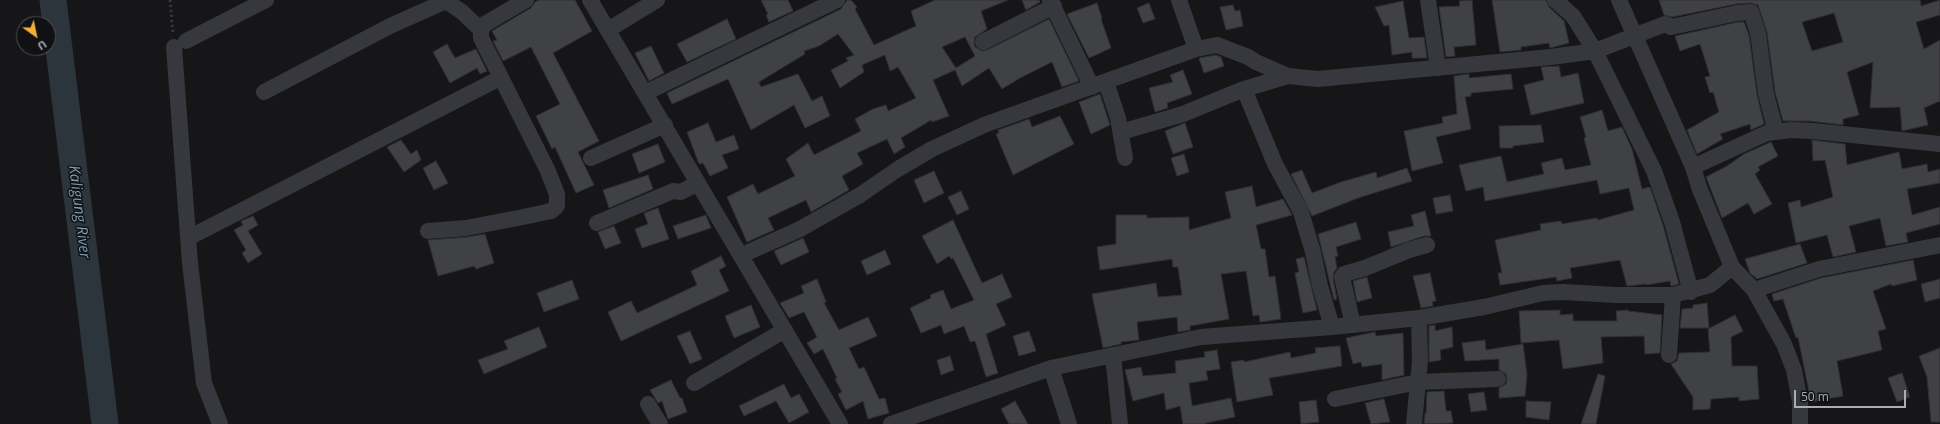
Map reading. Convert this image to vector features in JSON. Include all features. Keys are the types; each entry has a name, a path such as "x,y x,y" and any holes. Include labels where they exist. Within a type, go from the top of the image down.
{"street":[{"path":"220,424 204,383 190,263 180,44 266,0"},
{"path":"428,232 466,228 523,218 552,210 557,206 557,194 547,169 481,38 481,30 485,24 526,0"},
{"path":"590,0 645,93 658,128 690,187 742,255 840,424"},
{"path":"608,30 657,0"},
{"path":"645,93 837,0"},
{"path":"1179,0 1196,49"},
{"path":"1428,0 1438,68"},
{"path":"1555,0 1573,16 1615,44 1693,167 1722,276"},
{"path":"1619,0 1615,44 1654,171 1672,222 1691,292"},
{"path":"264,92 390,26 447,1 481,30"},
{"path":"983,42 1052,3 1099,85 1121,132 1125,158"},
{"path":"742,255 800,229 860,195 898,169 932,149 984,125 1196,49 1217,45 1248,57 1288,76 1318,79 1551,57 1615,44 1665,24 1670,27 1736,13 1751,12 1758,32 1766,94 1776,132"},
{"path":"1121,132 1183,114 1244,89 1288,76"},
{"path":"190,237 500,78"},
{"path":"1244,89 1275,164 1301,212 1332,327"},
{"path":"590,158 658,128"},
{"path":"1693,167 1767,133 1776,132 1813,131 1940,144"},
{"path":"597,223 673,191 690,187"},
{"path":"1353,325 1342,277 1344,274 1365,268 1409,250 1427,245"},
{"path":"1754,290 1819,269 1940,245"},
{"path":"890,424 1051,368 1201,337 1332,327 1419,318 1484,307 1543,293 1562,292 1617,295 1673,295 1691,292 1722,276"},
{"path":"1722,276 1754,290 1784,344 1794,370 1800,402 1800,424"},
{"path":"1669,355 1673,295"},
{"path":"1414,424 1420,354 1419,318"},
{"path":"694,383 785,330"},
{"path":"1113,355 1120,424"},
{"path":"1051,368 1069,424"},
{"path":"1335,399 1418,382 1498,379"},
{"path":"648,404 660,424"}],"path":[{"path":"170,0 180,44"}],"building":[{"path":"539,0 575,0 592,31 553,53 599,141 578,152 594,185 576,193 555,147 552,149 536,116 560,104 531,47 503,61 493,41 497,40 492,31 531,8 535,2"},
{"path":"761,0 788,0 793,11 769,22 766,15 768,14"},
{"path":"847,0 851,0 857,7 855,9 874,45 916,26 911,11 935,0 1008,0 981,11 987,29 975,37 975,47 982,51 987,50 1049,19 1079,81 1062,87 1052,62 1002,89 989,68 962,86 955,70 933,80 949,116 932,122 931,120 901,138 905,147 894,154 887,139 857,153 863,164 842,176 849,190 811,212 806,200 768,218 774,230 747,242 727,197 753,184 758,194 795,176 786,159 808,143 814,155 861,131 855,119 873,109 886,105 888,111 916,98 898,67 890,71 885,55 862,65 864,72 840,88 831,70 848,61 846,58 854,55 838,34 819,46 804,51 805,54 759,82 761,87 798,74 812,101 822,96 830,116 805,128 794,105 751,130 728,79 672,104 667,93 841,9","holes":["965,37 975,56 956,68 942,47"]},
{"path":"1022,0 1039,0 1040,2 1026,10"},
{"path":"1472,0 1476,45 1454,47 1455,56 1446,57 1439,7 1460,6 1459,1"},
{"path":"1492,0 1546,0 1549,7 1564,21 1569,43 1550,48 1549,43 1521,47 1521,50 1500,52"},
{"path":"1659,0 1920,0 1921,6 1940,0 1940,15 1916,22 1924,49 1940,40 1940,101 1924,108 1928,125 1902,131 1900,107 1870,108 1873,62 1847,72 1859,115 1843,119 1843,125 1810,121 1783,121 1775,92 1767,32 1758,5 1751,3 1736,4 1672,17 1664,15","holes":["1834,13 1843,42 1812,51 1802,22"]},
{"path":"1403,1 1409,38 1424,37 1427,58 1412,58 1412,52 1392,55 1389,25 1384,26 1375,7"},
{"path":"1097,3 1111,48 1089,58 1067,14"},
{"path":"1149,3 1155,19 1143,23 1137,8"},
{"path":"1233,5 1235,11 1240,10 1243,26 1226,30 1220,7"},
{"path":"727,19 736,39 687,62 677,44"},
{"path":"1744,22 1749,35 1757,95 1764,124 1751,130 1750,124 1720,134 1723,139 1697,154 1687,130 1719,112 1713,92 1710,93 1705,77 1710,76 1700,44 1680,51 1675,36"},
{"path":"447,44 455,58 476,49 487,71 480,74 477,68 450,83 433,52"},
{"path":"651,46 664,73 649,81 635,53"},
{"path":"1216,55 1221,57 1224,66 1204,73 1199,58"},
{"path":"1559,66 1561,77 1578,73 1584,103 1531,115 1524,85 1544,80 1541,67"},
{"path":"1183,70 1192,94 1167,103 1168,108 1155,112 1149,88 1173,82 1170,75"},
{"path":"1469,74 1469,78 1511,74 1513,89 1471,93 1471,96 1465,97 1471,129 1436,137 1443,163 1412,171 1404,131 1443,123 1442,117 1457,114 1454,76"},
{"path":"1100,94 1110,125 1091,134 1079,102"},
{"path":"1602,110 1608,131 1622,127 1632,149 1642,189 1650,187 1663,225 1679,284 1671,286 1670,281 1646,285 1627,286 1620,260 1570,268 1572,278 1557,281 1556,277 1500,285 1498,273 1502,273 1495,240 1541,230 1540,224 1561,221 1562,224 1597,218 1598,220 1634,210 1629,188 1600,194 1597,180 1485,201 1483,187 1466,191 1459,165 1501,156 1507,182 1544,174 1541,163 1562,158 1565,170 1591,165 1584,138 1586,137 1580,117"},
{"path":"1060,116 1074,144 1013,175 996,134 999,133 998,130 1029,119 1032,127"},
{"path":"708,123 716,142 734,135 739,149 722,155 728,168 710,176 703,163 699,164 687,132"},
{"path":"1185,123 1193,147 1173,154 1165,131"},
{"path":"1541,125 1544,142 1513,146 1513,148 1500,148 1499,126"},
{"path":"401,140 411,154 417,150 421,160 404,172 387,147"},
{"path":"1812,140 1845,144 1847,165 1899,152 1902,169 1927,164 1928,172 1940,169 1940,183 1907,189 1912,215 1940,207 1940,224 1906,233 1908,242 1886,246 1880,218 1849,226 1856,252 1833,257 1827,235 1796,243 1788,203 1800,200 1801,207 1833,197 1825,160 1813,161"},
{"path":"1771,142 1778,156 1758,167 1760,170 1755,174 1772,204 1754,214 1748,203 1722,218 1706,177 1727,166 1744,154"},
{"path":"658,144 665,162 639,173 632,154"},
{"path":"1184,154 1189,172 1177,176 1171,158"},
{"path":"436,161 448,183 434,190 423,168"},
{"path":"1407,168 1412,181 1358,198 1312,216 1291,174 1302,170 1312,193 1341,182 1376,172 1377,178"},
{"path":"934,171 944,193 924,203 914,180"},
{"path":"648,175 653,189 609,208 603,190"},
{"path":"1252,186 1256,207 1283,199 1292,215 1256,225 1261,249 1265,249 1269,277 1275,276 1281,319 1260,322 1259,315 1253,316 1246,271 1221,274 1229,319 1190,326 1190,330 1178,332 1177,317 1137,322 1139,340 1121,342 1121,344 1103,348 1092,294 1156,283 1158,297 1182,295 1178,267 1173,267 1172,259 1100,270 1097,247 1116,244 1116,215 1147,215 1147,218 1189,217 1189,230 1231,218 1225,192"},
{"path":"961,191 969,209 957,215 948,197"},
{"path":"1450,195 1453,211 1436,214 1433,198"},
{"path":"658,208 669,239 642,248 635,229 648,224 644,213"},
{"path":"1425,211 1431,236 1424,236 1391,247 1388,232 1414,226 1411,215"},
{"path":"706,215 711,228 678,239 673,226"},
{"path":"253,216 258,225 248,231 262,254 248,263 242,253 246,250 234,230 243,225 241,221"},
{"path":"953,220 982,283 1002,274 1012,297 996,304 1006,325 986,334 998,373 986,377 975,341 970,342 964,326 944,334 941,325 921,333 910,308 931,298 930,295 943,290 951,309 974,300 953,258 951,259 949,256 937,264 922,236"},
{"path":"1356,222 1361,239 1336,247 1338,256 1335,257 1337,268 1334,272 1333,279 1337,299 1334,300 1318,234"},
{"path":"614,226 621,243 605,249 598,232"},
{"path":"485,234 494,263 476,269 474,266 438,276 428,240"},
{"path":"803,238 809,252 781,265 774,251"},
{"path":"1800,244 1807,263 1757,279 1750,273 1745,259"},
{"path":"885,250 891,264 867,275 861,261"},
{"path":"721,256 726,266 719,270 729,291 621,341 608,312 631,301 637,313 697,285 691,271"},
{"path":"1304,257 1317,310 1303,313 1295,273 1299,272 1296,259"},
{"path":"1913,260 1917,280 1892,286 1891,284 1873,291 1886,329 1878,331 1882,350 1837,361 1843,396 1811,402 1798,337 1796,338 1783,299 1774,301 1772,294 1821,278"},
{"path":"1430,273 1436,301 1432,302 1433,306 1421,308 1413,276"},
{"path":"1367,277 1372,298 1357,302 1353,281"},
{"path":"817,279 826,302 824,303 839,330 868,317 877,336 849,348 859,369 864,367 879,399 885,398 889,413 868,419 863,401 846,410 838,394 842,392 835,379 837,378 823,349 814,354 807,343 817,337 804,312 789,318 780,303 804,293 801,286"},
{"path":"1940,279 1940,298 1925,302 1921,284"},
{"path":"572,280 579,299 544,312 537,293"},
{"path":"1707,303 1709,328 1680,328 1682,309 1693,308 1693,305"},
{"path":"751,305 760,327 734,338 725,316"},
{"path":"1560,310 1560,315 1573,314 1573,321 1617,321 1616,311 1628,310 1662,315 1660,353 1645,354 1644,336 1601,337 1603,363 1563,369 1559,340 1521,343 1519,311"},
{"path":"1735,315 1743,331 1731,337 1732,366 1757,366 1759,399 1739,401 1739,397 1711,399 1710,409 1693,410 1693,397 1671,364 1677,361 1679,353 1710,352 1708,329"},
{"path":"1435,325 1435,331 1452,327 1453,347 1440,350 1441,360 1429,362 1429,326"},
{"path":"539,327 547,347 484,374 478,360 508,349 504,341"},
{"path":"690,331 702,359 690,364 677,336"},
{"path":"1029,331 1036,351 1019,356 1013,336"},
{"path":"1375,332 1376,336 1403,333 1404,375 1382,380 1382,364 1362,367 1361,362 1353,364 1346,338"},
{"path":"1485,340 1486,350 1523,344 1527,375 1525,396 1499,398 1499,388 1506,384 1507,379 1506,374 1499,370 1499,359 1465,361 1462,343"},
{"path":"1340,346 1342,366 1269,378 1273,395 1237,402 1231,362 1244,360 1244,362 1290,352 1291,358 1316,353 1315,348"},
{"path":"1940,348 1940,422 1931,422 1927,377 1919,356"},
{"path":"1217,350 1220,369 1206,371 1208,380 1189,383 1192,406 1231,398 1235,417 1206,424 1183,424 1180,406 1166,410 1164,393 1133,401 1125,370 1141,367 1143,376 1176,373 1175,361 1205,357 1204,352"},
{"path":"950,356 954,370 941,375 937,360"},
{"path":"1902,373 1910,397 1897,402 1888,378"},
{"path":"1598,374 1605,376 1596,424 1581,424"},
{"path":"671,380 680,398 682,398 687,412 668,419 662,401 658,403 650,390"},
{"path":"784,384 791,398 799,394 809,412 789,423 776,401 744,416 739,406"},
{"path":"1444,391 1446,411 1451,411 1453,423 1424,424 1427,392"},
{"path":"1484,392 1487,410 1471,412 1468,394"},
{"path":"1384,399 1390,422 1371,424 1365,403"},
{"path":"1316,400 1319,422 1301,424 1299,402"},
{"path":"1015,401 1028,424 1009,424 1001,409"},
{"path":"1526,401 1551,402 1549,420 1526,417"}],"waterway":[{"name":"Kaligung River","path":"53,0 105,424"}]}
